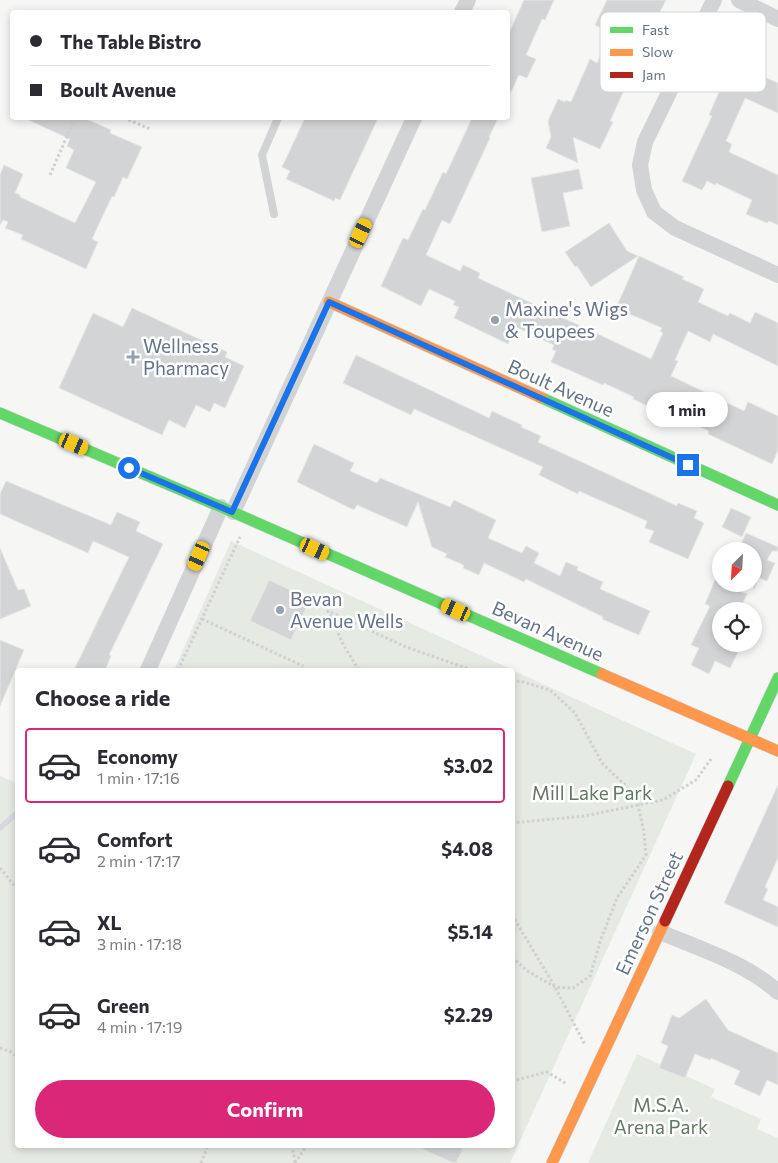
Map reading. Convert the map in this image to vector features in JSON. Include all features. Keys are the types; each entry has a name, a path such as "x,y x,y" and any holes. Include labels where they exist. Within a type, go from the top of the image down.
{"street":[{"path":"708,12 714,0"},
{"path":"739,0 764,12"},
{"path":"766,13 778,19"},
{"path":"669,92 645,142 640,164 644,190 654,212 675,228 778,275"},
{"path":"149,668 329,302 413,120"},
{"name":"Boult Avenue","path":"329,302 778,505"},
{"name":"Bevan Avenue","path":"0,413 227,509 778,750"},
{"name":"Emerson Street","path":"552,1163 778,678"},
{"path":"660,932 740,966 778,992"}],"lane":[{"path":"274,214 262,155 277,120"}],"path":[{"path":"50,175 74,120"},
{"path":"129,120 150,129"},
{"path":"179,668 248,519"},
{"path":"358,668 344,646 328,610 406,647 466,668"},
{"path":"202,619 303,666"},
{"path":"515,682 520,681 550,690 575,713 602,763 628,788 638,804 646,855 617,898 601,939 590,976 574,988 555,987 526,970 515,960"},
{"path":"515,823 584,816 663,800 696,780 711,759"},
{"path":"0,868 15,886"},
{"path":"515,920 577,1027 596,1069"},
{"path":"0,1048 15,1055"},
{"path":"515,1080 546,1072 585,1094"},
{"path":"201,1163 207,1148"},
{"path":"292,1148 295,1163"},
{"path":"295,1163 305,1148"}],"green space":[{"name":"Mill Lake Park","path":"231,541 508,668 175,668"},
{"name":"Mill Lake Park","path":"515,671 696,754 510,1163 0,1163 0,776 15,783 15,1148 515,1148"},
{"name":"M.S.A. Arena Park","path":"637,1054 715,1089 711,1097 761,1119 757,1129 778,1138 778,1163 588,1163"}],"building":[{"path":"524,0 554,0 545,20 542,19 526,55 536,59 527,78 519,75 510,94 510,31"},
{"path":"607,0 666,0 660,12 601,12"},
{"path":"600,15 600,27 595,25"},
{"path":"600,57 600,92 623,92 610,121 613,122 600,149 573,137 578,163 546,148 551,137 548,121 558,99 571,102 590,59 597,63"},
{"path":"766,78 778,83 778,113 745,98 726,141 732,144 729,152 778,175 778,225 769,221 767,223 746,214 752,200 716,183 715,185 707,181 702,190 682,181 712,116 709,115 719,92 766,92"},
{"path":"28,120 88,120 111,130 110,133 142,147 127,179 123,177 114,197 112,196 92,239 98,242 86,269 21,239 23,235 5,228 8,222 3,220 0,225 0,175 4,165 23,174 15,193 75,223 96,182 66,168 74,150 67,146 70,139"},
{"path":"304,120 377,120 340,200 335,198 334,201 286,179 290,171 282,167"},
{"path":"471,120 497,120 450,224 442,220 426,255 460,271 463,265 480,273 478,278 651,359 663,333 660,331 662,328 616,308 639,256 684,277 682,279 704,289 698,302 728,316 730,313 750,323 755,312 778,323 778,366 713,334 710,342 688,331 675,360 678,361 671,376 744,411 748,402 778,416 778,450 772,464 708,434 709,431 680,418 685,408 665,399 648,406 604,383 603,385 551,362 556,351 552,349 554,345 516,327 508,344 454,318 459,307 453,305 455,301 429,289 421,306 381,286 403,238 408,240 443,172 446,174"},
{"path":"579,169 583,189 563,193 570,226 542,232 531,178"},
{"path":"609,223 627,251 638,256 591,287 565,252"},
{"path":"132,308 227,352 225,357 244,366 225,408 214,403 210,412 196,405 185,428 169,420 162,435 59,388 93,313 123,327"},
{"path":"356,355 489,418 492,411 541,436 538,442 677,506 678,503 697,511 694,518 704,523 688,559 649,542 654,531 645,528 647,521 579,491 578,494 539,475 543,467 414,409 411,415 343,383"},
{"path":"314,444 354,463 350,471 377,483 380,478 450,507 454,500 496,520 488,538 522,553 526,546 539,553 534,563 560,576 566,562 578,567 577,570 603,582 600,589 650,611 639,635 602,619 603,617 526,579 524,582 484,563 479,575 463,568 464,565 445,557 447,554 432,547 418,502 407,527 357,505 354,510 297,482"},
{"path":"6,481 111,525 117,512 140,522 136,531 163,544 109,655 111,656 106,668 75,668 129,557 93,541 88,553 0,514 0,494"},
{"path":"731,508 751,517 742,537 722,527"},
{"path":"746,533 778,547 778,551 772,551 767,560 775,563 767,581 762,579 762,542 742,542"},
{"path":"0,548 18,590 24,589 31,606 0,619"},
{"name":"Bevan Avenue Wells","path":"269,580 310,599 291,640 250,621"},
{"path":"712,587 712,592 742,592 747,594 743,602 712,602 712,652 738,652 730,668 715,661 709,674 691,665 699,648 691,645 710,606 705,604"},
{"path":"0,640 24,650 0,706"},
{"path":"778,785 778,858 765,887 768,889 763,900 778,907 778,927 724,903"},
{"path":"706,999 728,1030 778,1053 778,1085 767,1080 760,1096 734,1084 740,1071 711,1058 710,1060 695,1054 685,1078 659,1068 668,1046 661,1043 672,1015 679,1018"},
{"path":"420,1148 463,1149 456,1163"}],"waterway":[{"path":"0,828 15,815"}],"traffic: fast":[{"path":"542,398 778,505"},
{"path":"0,413 221,507 602,674"},
{"path":"728,786 778,678"}],"traffic: slow":[{"path":"329,302 542,398"},
{"path":"602,674 778,751"},
{"path":"552,1163 665,921"}],"traffic: jam":[{"path":"665,921 728,786"}],"place":[{"name":"Maxine's Wigs & Toupees","path":"495,320"},
{"name":"Wellness Pharmacy","path":"133,357"},
{"name":"Bevan Avenue Wells","path":"280,610"}],"route":[{"path":"129,468 232,512 329,302 688,465"}]}
